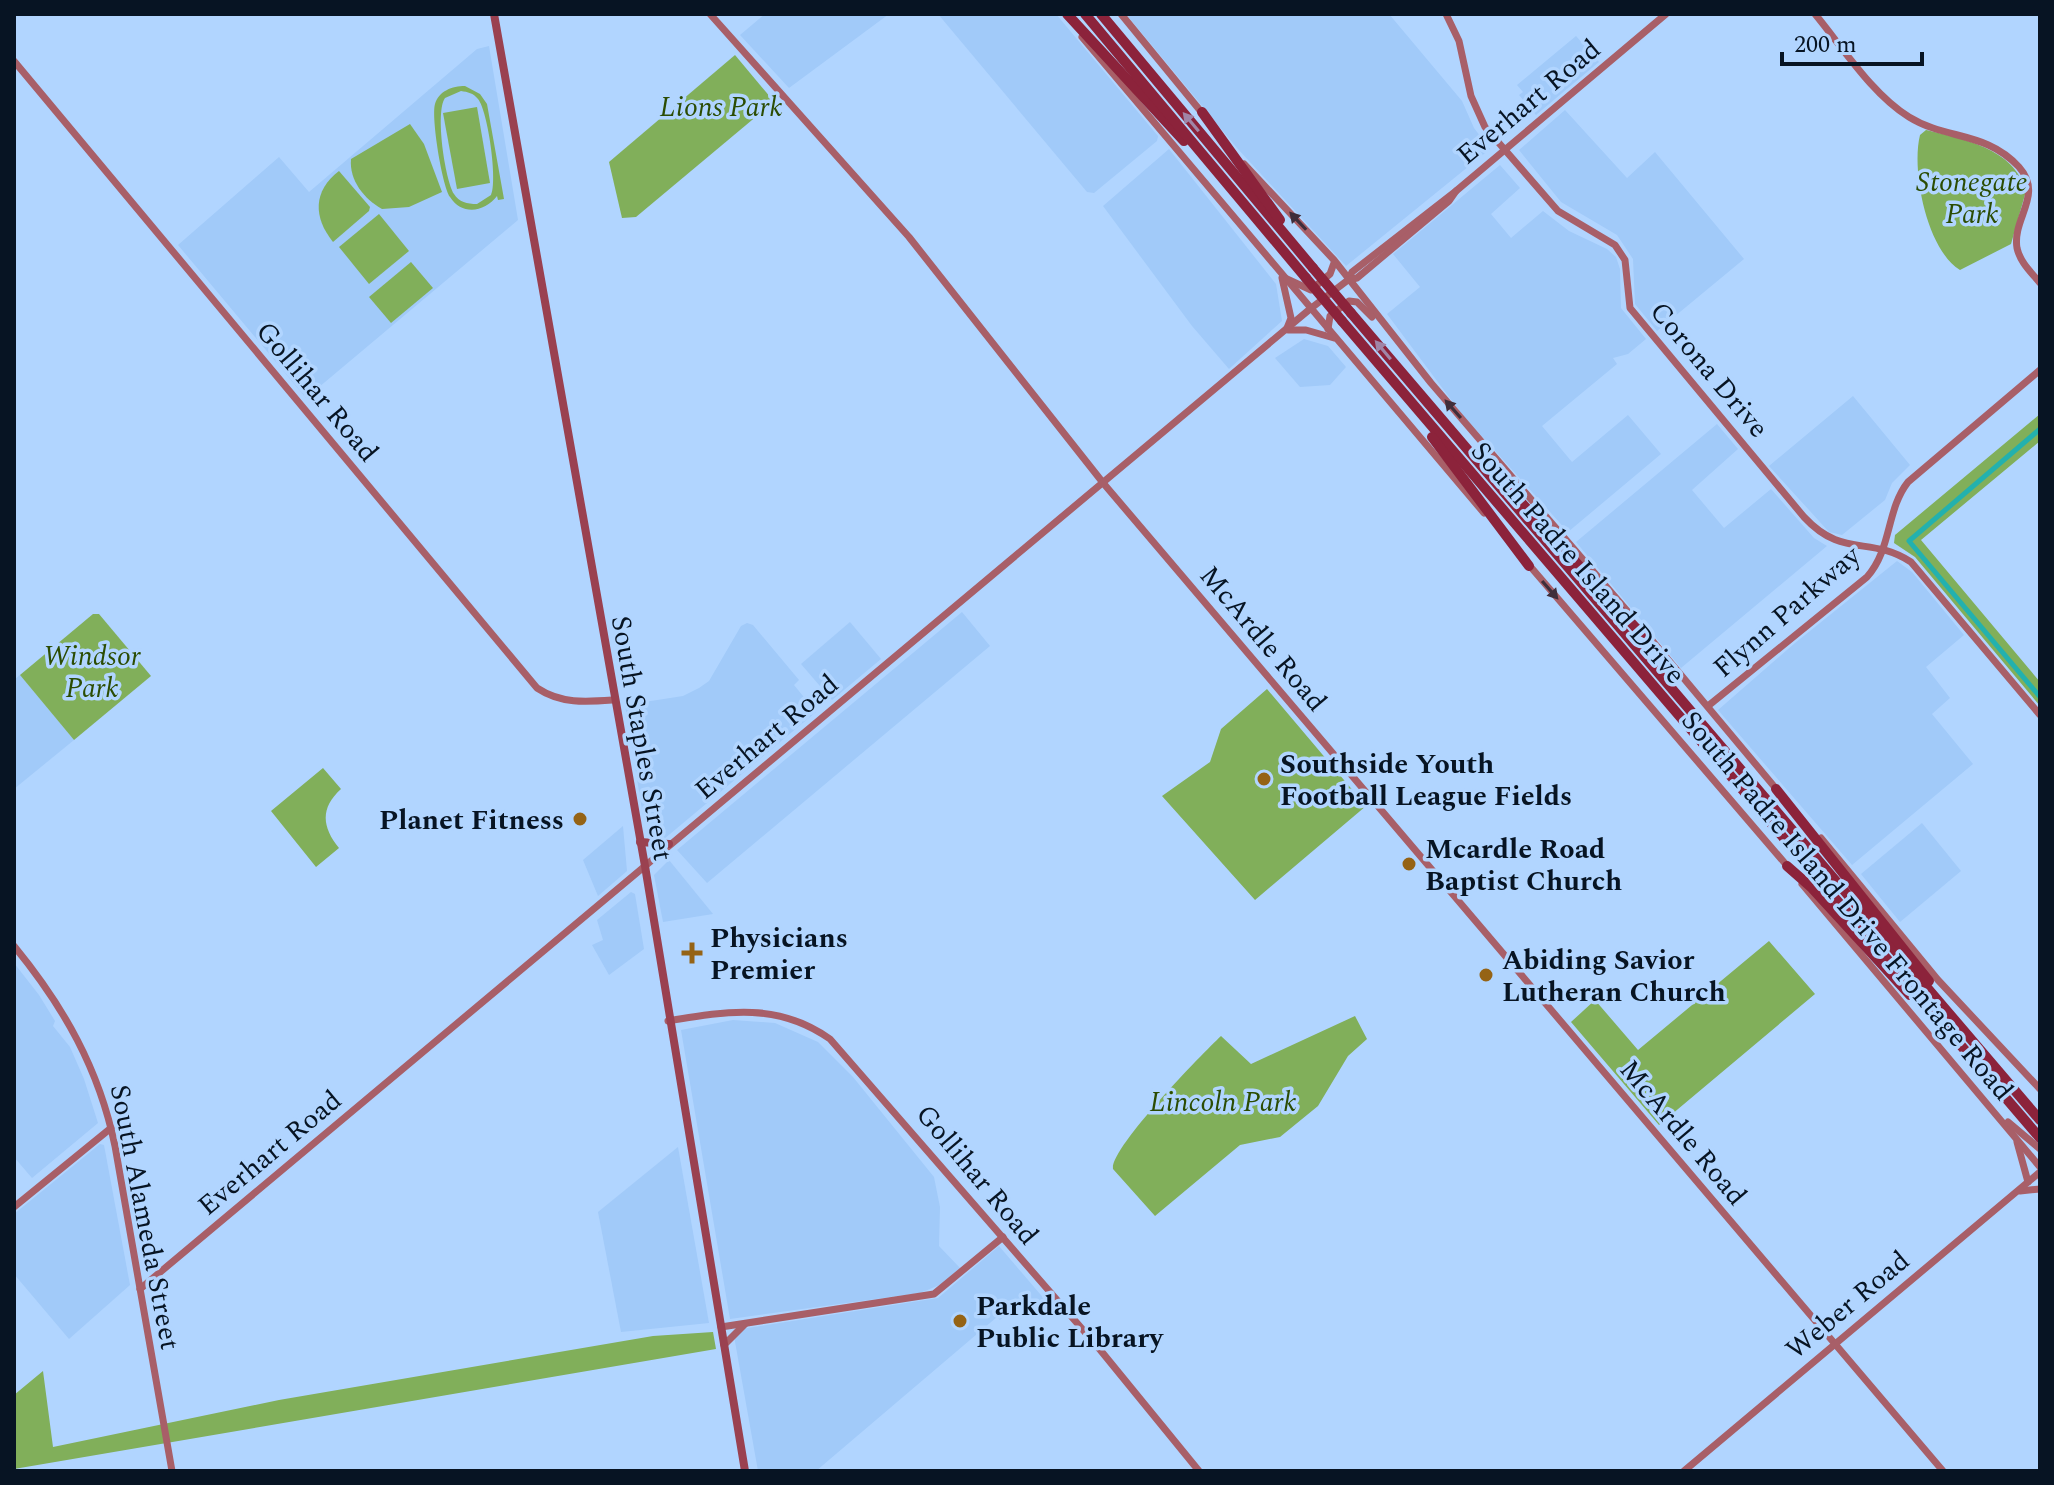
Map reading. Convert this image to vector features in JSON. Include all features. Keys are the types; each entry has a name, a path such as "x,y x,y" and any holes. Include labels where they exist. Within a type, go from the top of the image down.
{"highway":[{"path":"1065,14 1274,240"},
{"name":"South Padre Island Drive","path":"1085,14 1371,356 2040,1137"},
{"name":"South Padre Island Drive","path":"1101,14 1311,266 2040,1120"},
{"path":"1202,112 1311,266"},
{"path":"1371,356 1381,376 1425,428 1529,566"},
{"path":"1486,471 1530,510 1636,628 1647,634"},
{"path":"1776,789 1781,800 1889,926 1938,992 1944,1007"},
{"path":"1787,866 1812,888 1999,1090"}],"main road":[{"name":"South Staples Street","path":"494,14 613,700 645,866 668,1021 745,1471"},
{"name":"McArdle Road","path":"710,14 909,237 1104,484 1943,1471"},
{"name":"South Padre Island Drive Frontage Road","path":"1065,14 1335,339 1787,866 2040,1169"},
{"name":"South Padre Island Drive Frontage Road","path":"1121,14 1202,112 1334,260 1402,348 1776,789 1852,873 1938,980 2040,1089"},
{"name":"Corona Drive","path":"1446,14 1459,41 1474,107 1485,127 1563,216 1615,245 1625,260 1630,308 1818,532 1840,543 1885,549"},
{"name":"Everhart Road","path":"140,1289 669,844 1348,280 1352,272 1456,191 1666,14"},
{"path":"1815,14 1899,110 1927,126 1991,145 2020,168 2030,192 2017,247 2025,266 2040,283"},
{"name":"Gollihar Road","path":"14,61 537,688 557,698 579,702 613,700"},
{"path":"1282,276 1311,290 1330,274 1334,260"},
{"path":"1282,276 1291,318 1286,331 1306,330 1335,339"},
{"path":"1328,329 1330,316 1353,300 1402,348"},
{"name":"Flynn Parkway","path":"1708,706 1867,577 1885,549 1898,500 1908,482 2040,370"},
{"path":"1885,549 1911,562 2040,715"},
{"path":"640,842 669,844"},
{"name":"South Alameda Street","path":"14,946 46,986 78,1039 94,1073 111,1128 172,1471"},
{"name":"Gollihar Road","path":"668,1021 760,1011 793,1018 818,1031 854,1062 1199,1471"},
{"path":"1983,1099 2040,1149"},
{"path":"14,1207 111,1128"},
{"path":"2016,1138 2028,1182"},
{"name":"Weber Road","path":"1684,1471 2040,1169"},
{"path":"2015,1193 2028,1188 2040,1189"},
{"path":"721,1327 934,1294 1003,1237"},
{"path":"724,1345 747,1323"}],"shaded area":[{"path":"765,14 889,14 789,88 740,35"},
{"path":"938,14 1056,14 1158,136 1157,141 1094,193 1087,192"},
{"path":"1126,14 1389,14 1462,101 1474,128 1490,149 1346,266 1237,148"},
{"path":"1576,36 1599,62 1536,115 1519,95 1523,92 1517,85"},
{"path":"489,46 518,220 306,398 178,245 279,157 309,192 477,49"},
{"path":"1565,110 1627,178 1655,152 1744,259 1657,331 1635,304 1633,259 1617,235 1561,202 1519,150"},
{"path":"1169,149 1276,284 1282,321 1229,369 1192,326 1103,206"},
{"path":"1500,165 1520,188 1491,214 1511,238 1543,211 1569,231 1607,249 1616,257 1620,269 1621,308 1646,339 1628,354 1613,358 1617,364 1542,426 1572,462 1628,415 1661,454 1568,532 1461,413 1387,314 1420,287 1393,254"},
{"path":"1304,339 1328,346 1346,367 1330,385 1300,387 1275,358"},
{"path":"1853,396 1910,465 1892,483 1885,500 1842,535 1829,532 1769,466"},
{"path":"1717,424 1738,449 1692,490 1724,528 1771,489 1814,538 1827,546 1681,668 1576,542"},
{"path":"1897,561 1912,572 1964,635 1926,667 1950,698 1932,714 1973,764 1852,865 1718,710"},
{"path":"962,612 990,646 707,883 677,850"},
{"path":"850,622 881,659 832,700 801,664"},
{"path":"747,623 753,625 799,680 794,685 816,712 664,839 643,816 625,705 683,696 699,688 709,681 741,626"},
{"path":"20,675 74,740 14,789 14,680"},
{"path":"1922,823 1961,871 1900,922 1861,874"},
{"path":"623,826 627,871 598,896 583,860"},
{"path":"669,860 713,914 663,922 654,875"},
{"path":"631,892 635,894 644,949 609,975 592,945 603,940 597,920"},
{"path":"14,963 39,995 55,1021 53,1026 70,1047 98,1123 32,1178 14,1157"},
{"path":"733,1020 775,1023 818,1042 853,1077 934,1177 940,1207 939,1246 960,1268 942,1284 920,1293 730,1319 681,1030"},
{"path":"100,1144 104,1145 130,1285 69,1339 14,1274 14,1214"},
{"path":"678,1147 709,1323 621,1332 598,1212"},
{"path":"999,1246 1046,1301 1016,1299 1010,1304 1013,1309 1000,1320 997,1317 816,1471 758,1471 734,1336 741,1329 938,1298"}],"green space":[{"name":"Lions Park","path":"735,55 771,98 770,105 636,217 622,218 609,162"},
{"path":"465,86 480,94 487,104 504,199 498,200 497,196 486,206 474,210 455,203 447,190 434,111 437,99 447,90","holes":["461,91 474,95 482,106 491,147 493,188 491,195 477,204 464,202 454,194 442,146 442,106 445,98"]},
{"path":"477,107 490,183 457,189 443,113"},
{"path":"410,124 424,144 442,192 409,207 382,209 359,188 352,174 351,159"},
{"name":"Stonegate Park","path":"1926,130 1971,142 1999,155 2020,176 2026,191 2011,244 1960,270 1948,260 1939,246 1924,208 1918,150 1920,135"},
{"path":"339,171 370,207 333,242 322,223 319,205 324,187"},
{"path":"379,214 409,251 369,284 339,247"},
{"path":"411,262 433,288 391,323 369,297"},
{"path":"2040,414 2040,441 1921,540 2040,682 2040,706 1915,557 1894,543 1895,535"},
{"name":"Windsor Park","path":"93,614 99,614 151,676 74,740 20,675"},
{"name":"Southside Youth Football League Fields","path":"1267,689 1366,806 1255,900 1162,796 1210,762 1221,729"},
{"path":"323,768 341,789 329,803 326,818 329,833 339,848 316,867 271,811"},
{"path":"1769,941 1815,994 1659,1125 1571,1022 1595,1000 1638,1050"},
{"name":"Lincoln Park","path":"1355,1016 1367,1039 1348,1056 1318,1106 1280,1137 1240,1145 1155,1216 1113,1169 1116,1158 1141,1122 1221,1036 1251,1064"},
{"path":"713,1332 716,1349 14,1469 14,1395 43,1371 53,1447 279,1400 653,1336"}],"waterway":[{"path":"2040,429 1909,541 2040,697"}],"place":[{"name":"Southside Youth Football League Fields","path":"1264,779"},
{"name":"Planet Fitness","path":"580,819"},
{"name":"Mcardle Road Baptist Church","path":"1409,864"},
{"name":"Physicians Premier","path":"692,953"},
{"name":"Abiding Savior Lutheran Church","path":"1486,975"},
{"name":"Parkdale Public Library","path":"960,1321"}]}
